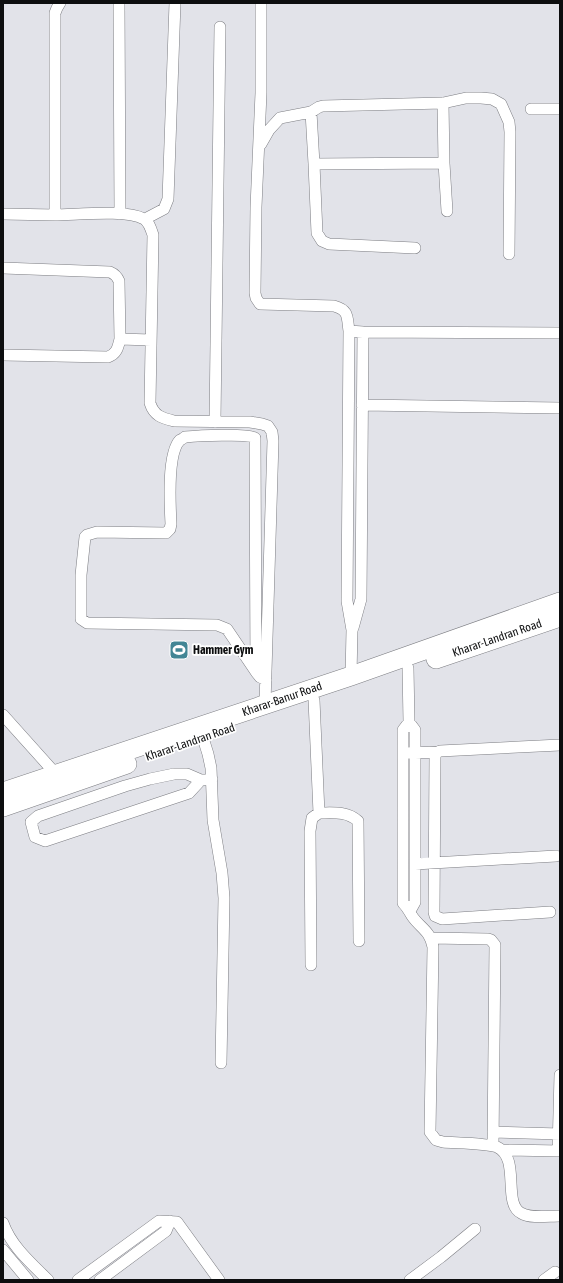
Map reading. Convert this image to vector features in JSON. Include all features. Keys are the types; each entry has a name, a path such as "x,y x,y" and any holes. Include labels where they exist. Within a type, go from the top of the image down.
{"highway":[{"name":"Kharar-Banur Road","path":"3,792 58,780 266,704 333,688 350,676 560,602"},
{"name":"Kharar-Landran Road","path":"3,806 58,780 203,738 314,700 333,688 408,668 560,617"}],"street":[{"path":"55,215 55,13 60,3"},
{"path":"119,3 120,214"},
{"path":"145,219 164,209 168,199 175,3"},
{"path":"260,3 259,146 256,207 255,293 260,304 334,306 342,308 347,316 349,331 347,601 352,630 350,676"},
{"path":"215,422 220,27"},
{"path":"259,146 269,130 280,118 311,112 319,107 329,105 443,103 466,98 492,99 501,104 506,114 510,132 509,254"},
{"path":"443,103 444,163 447,211"},
{"path":"531,109 560,109"},
{"path":"311,112 317,233 322,242 329,244 415,248"},
{"path":"314,164 444,163"},
{"path":"3,214 120,214 145,219 153,234 150,403 153,411 162,418 174,421 250,422 268,426 272,432 266,704"},
{"path":"3,268 114,273 119,281 120,339 116,353 113,356 108,357 3,355"},
{"path":"349,331 560,333"},
{"path":"352,630 362,599 363,332"},
{"path":"120,339 151,340"},
{"path":"362,405 560,408"},
{"path":"256,672 255,440 252,436 185,437 180,440 177,445 172,461 170,477 171,524 169,531 166,533 97,532 87,534 85,537 81,576 81,619 87,623 222,626 227,629 256,672 260,677 266,680"},
{"path":"408,668 409,722 415,730 415,902 410,911"},
{"path":"314,700 319,813"},
{"path":"3,714 58,780"},
{"path":"409,722 403,730 403,903 410,911 412,916 426,930 431,938 433,947 430,1132 436,1140 442,1142 498,1148 559,1151 560,1075"},
{"path":"203,738 208,754 206,780 222,873 224,898 221,1063"},
{"path":"403,754 560,745"},
{"path":"437,752 435,757 434,915 438,918 550,912"},
{"path":"174,774 187,774 206,780 188,793 45,841 35,837 32,828 31,822 38,816 150,779 174,774"},
{"path":"311,965 310,831 312,818 319,813 345,814 358,821 359,941"},
{"path":"415,864 556,856"},
{"path":"431,938 488,939 491,940 494,945 493,1132 498,1148 507,1156 510,1167 513,1203 516,1209 520,1213 529,1216 560,1216"},
{"path":"493,1132 559,1134"},
{"path":"84,1278 159,1221 170,1221 177,1222 219,1280"},
{"path":"100,1280 166,1231 170,1221"},
{"path":"3,1223 7,1234 25,1256 48,1280"},
{"path":"410,1280 475,1229"},
{"path":"3,1250 28,1280"},
{"path":"544,1280 555,1272"}],"place":[{"name":"Hammer Gym","path":"179,650"}]}
